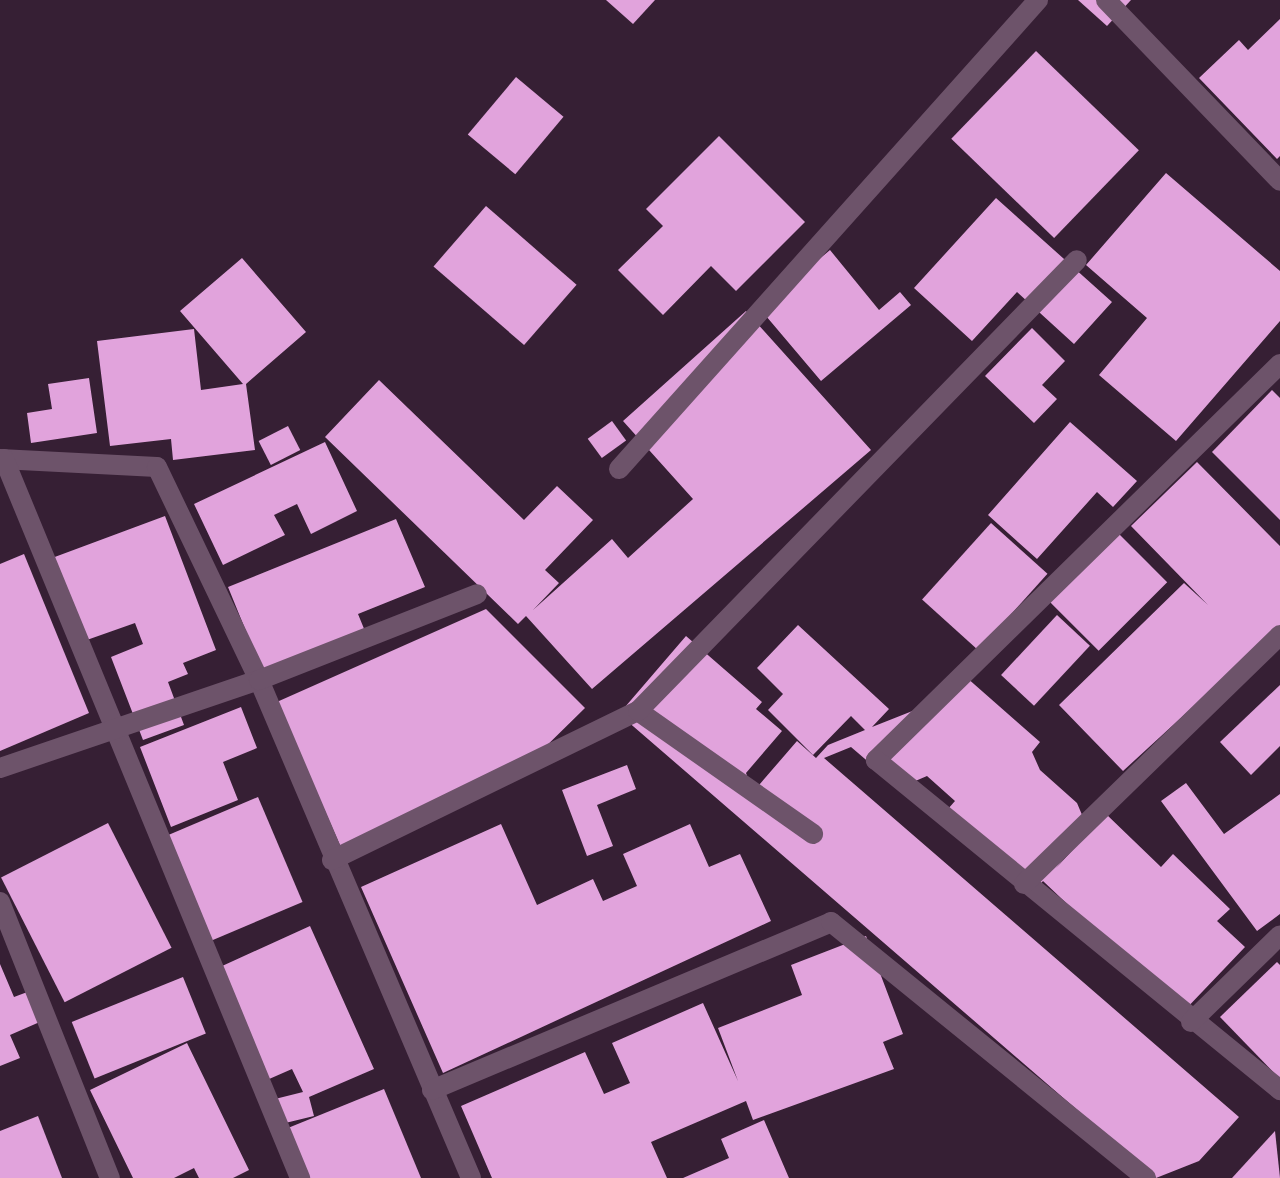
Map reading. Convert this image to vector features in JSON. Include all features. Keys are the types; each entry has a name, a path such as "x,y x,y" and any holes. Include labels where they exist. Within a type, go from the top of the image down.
{"street":[{"path":"619,469 1038,0"},
{"path":"1106,0 1280,181"},
{"path":"332,860 638,711 1077,260"},
{"path":"1280,364 876,760 1191,1022 1280,1090"},
{"path":"300,1178 2,459 157,467 259,680 332,860 471,1178"},
{"path":"0,768 259,680 477,594"},
{"path":"1024,884 1280,635"},
{"path":"638,711 813,834"},
{"path":"0,902 110,1178"},
{"path":"432,1090 831,922 1141,1174"},
{"path":"1191,1022 1280,935"},
{"path":"1116,1178 1141,1174"}],"building":[{"path":"606,0 655,0 633,24"},
{"path":"1078,0 1131,0 1107,26"},
{"path":"1280,19 1280,156 1277,159 1199,78 1239,40 1248,50"},
{"path":"1036,51 1139,150 1054,238 951,139"},
{"path":"516,77 563,117 515,174 468,134"},
{"path":"719,136 805,222 736,291 711,266 663,315 618,270 663,226 646,209"},
{"path":"1166,173 1280,271 1280,321 1176,441 1099,375 1147,318 1086,265"},
{"path":"996,198 1112,302 1074,344 1017,292 972,341 914,288"},
{"path":"486,206 577,285 524,345 434,266"},
{"path":"830,250 879,310 900,292 911,305 821,381 760,309"},
{"path":"242,258 306,332 246,384 255,450 173,460 171,439 110,446 97,341 194,329 201,390 243,384 180,311"},
{"path":"746,311 871,450 592,689 526,616 518,624 325,437 379,380 524,520 557,486 593,520 545,570 559,583 533,610 612,539 628,558 693,499 623,421"},
{"path":"1032,328 1065,361 1042,385 1057,399 1034,423 985,376"},
{"path":"89,378 97,433 31,443 27,413 52,409 48,384"},
{"path":"1272,390 1280,398 1280,520 1212,452"},
{"path":"612,421 626,440 602,458 588,439"},
{"path":"1070,422 1137,481 1113,507 1097,492 1037,559 988,515"},
{"path":"288,426 300,450 271,465 259,441"},
{"path":"325,442 357,511 311,534 297,504 274,515 285,535 223,565 194,504"},
{"path":"1197,462 1280,546 1280,627 1123,771 1059,705 1184,583 1208,605 1131,526"},
{"path":"165,516 216,650 183,663 188,674 168,682 184,725 143,740 111,657 143,644 135,623 84,641 52,558"},
{"path":"396,519 425,587 358,614 367,636 265,678 228,587"},
{"path":"991,523 1047,574 979,650 922,600"},
{"path":"1117,532 1167,582 1099,651 1048,601"},
{"path":"24,554 89,713 0,751 0,564"},
{"path":"486,609 585,708 530,762 343,852 295,743 270,705"},
{"path":"1057,615 1090,646 1034,706 1001,675"},
{"path":"798,625 889,709 872,727 920,708 966,677 1040,742 1032,752 1040,770 1077,803 1088,829 1056,868 1106,814 1161,867 1173,854 1230,909 1217,921 1245,947 1182,1013 1043,881 1030,896 940,818 955,801 927,776 899,788 851,747 824,758 1239,1117 1199,1161 1156,1178 619,714 686,636 762,702 756,709 782,731 746,773 753,792 797,741 816,758 828,745 865,730 851,716 813,755 768,710 783,694 757,668"},
{"path":"1280,685 1280,746 1251,775 1220,742"},
{"path":"241,707 257,748 223,762 238,800 171,827 140,747"},
{"path":"627,765 636,789 597,805 613,846 587,856 562,790"},
{"path":"1186,783 1224,834 1280,794 1280,914 1257,931 1161,801"},
{"path":"258,797 303,902 204,944 160,839"},
{"path":"108,823 172,948 65,1002 1,877"},
{"path":"501,824 537,905 593,879 603,901 637,886 623,854 690,824 709,867 740,854 771,921 443,1073 361,887"},
{"path":"310,926 374,1069 309,1097 314,1116 273,1126 267,1101 303,1092 292,1069 260,1083 209,972"},
{"path":"866,936 903,1034 883,1042 894,1069 753,1120 746,1101 651,1142 667,1178 492,1178 461,1106 585,1052 604,1094 630,1083 612,1043 703,1003 738,1081 718,1028 802,995 791,965"},
{"path":"1277,962 1280,965 1280,1079 1220,1017"},
{"path":"0,964 14,997 30,991 42,1021 10,1035 20,1058 0,1066"},
{"path":"183,977 206,1034 95,1079 72,1022"},
{"path":"187,1043 249,1170 233,1178 199,1178 194,1168 174,1178 133,1178 90,1090"},
{"path":"384,1089 421,1178 303,1178 283,1130"},
{"path":"38,1116 62,1178 0,1178 0,1131"},
{"path":"764,1120 789,1178 683,1178 729,1158 721,1139"},
{"path":"1275,1131 1280,1178 1232,1178"}]}
